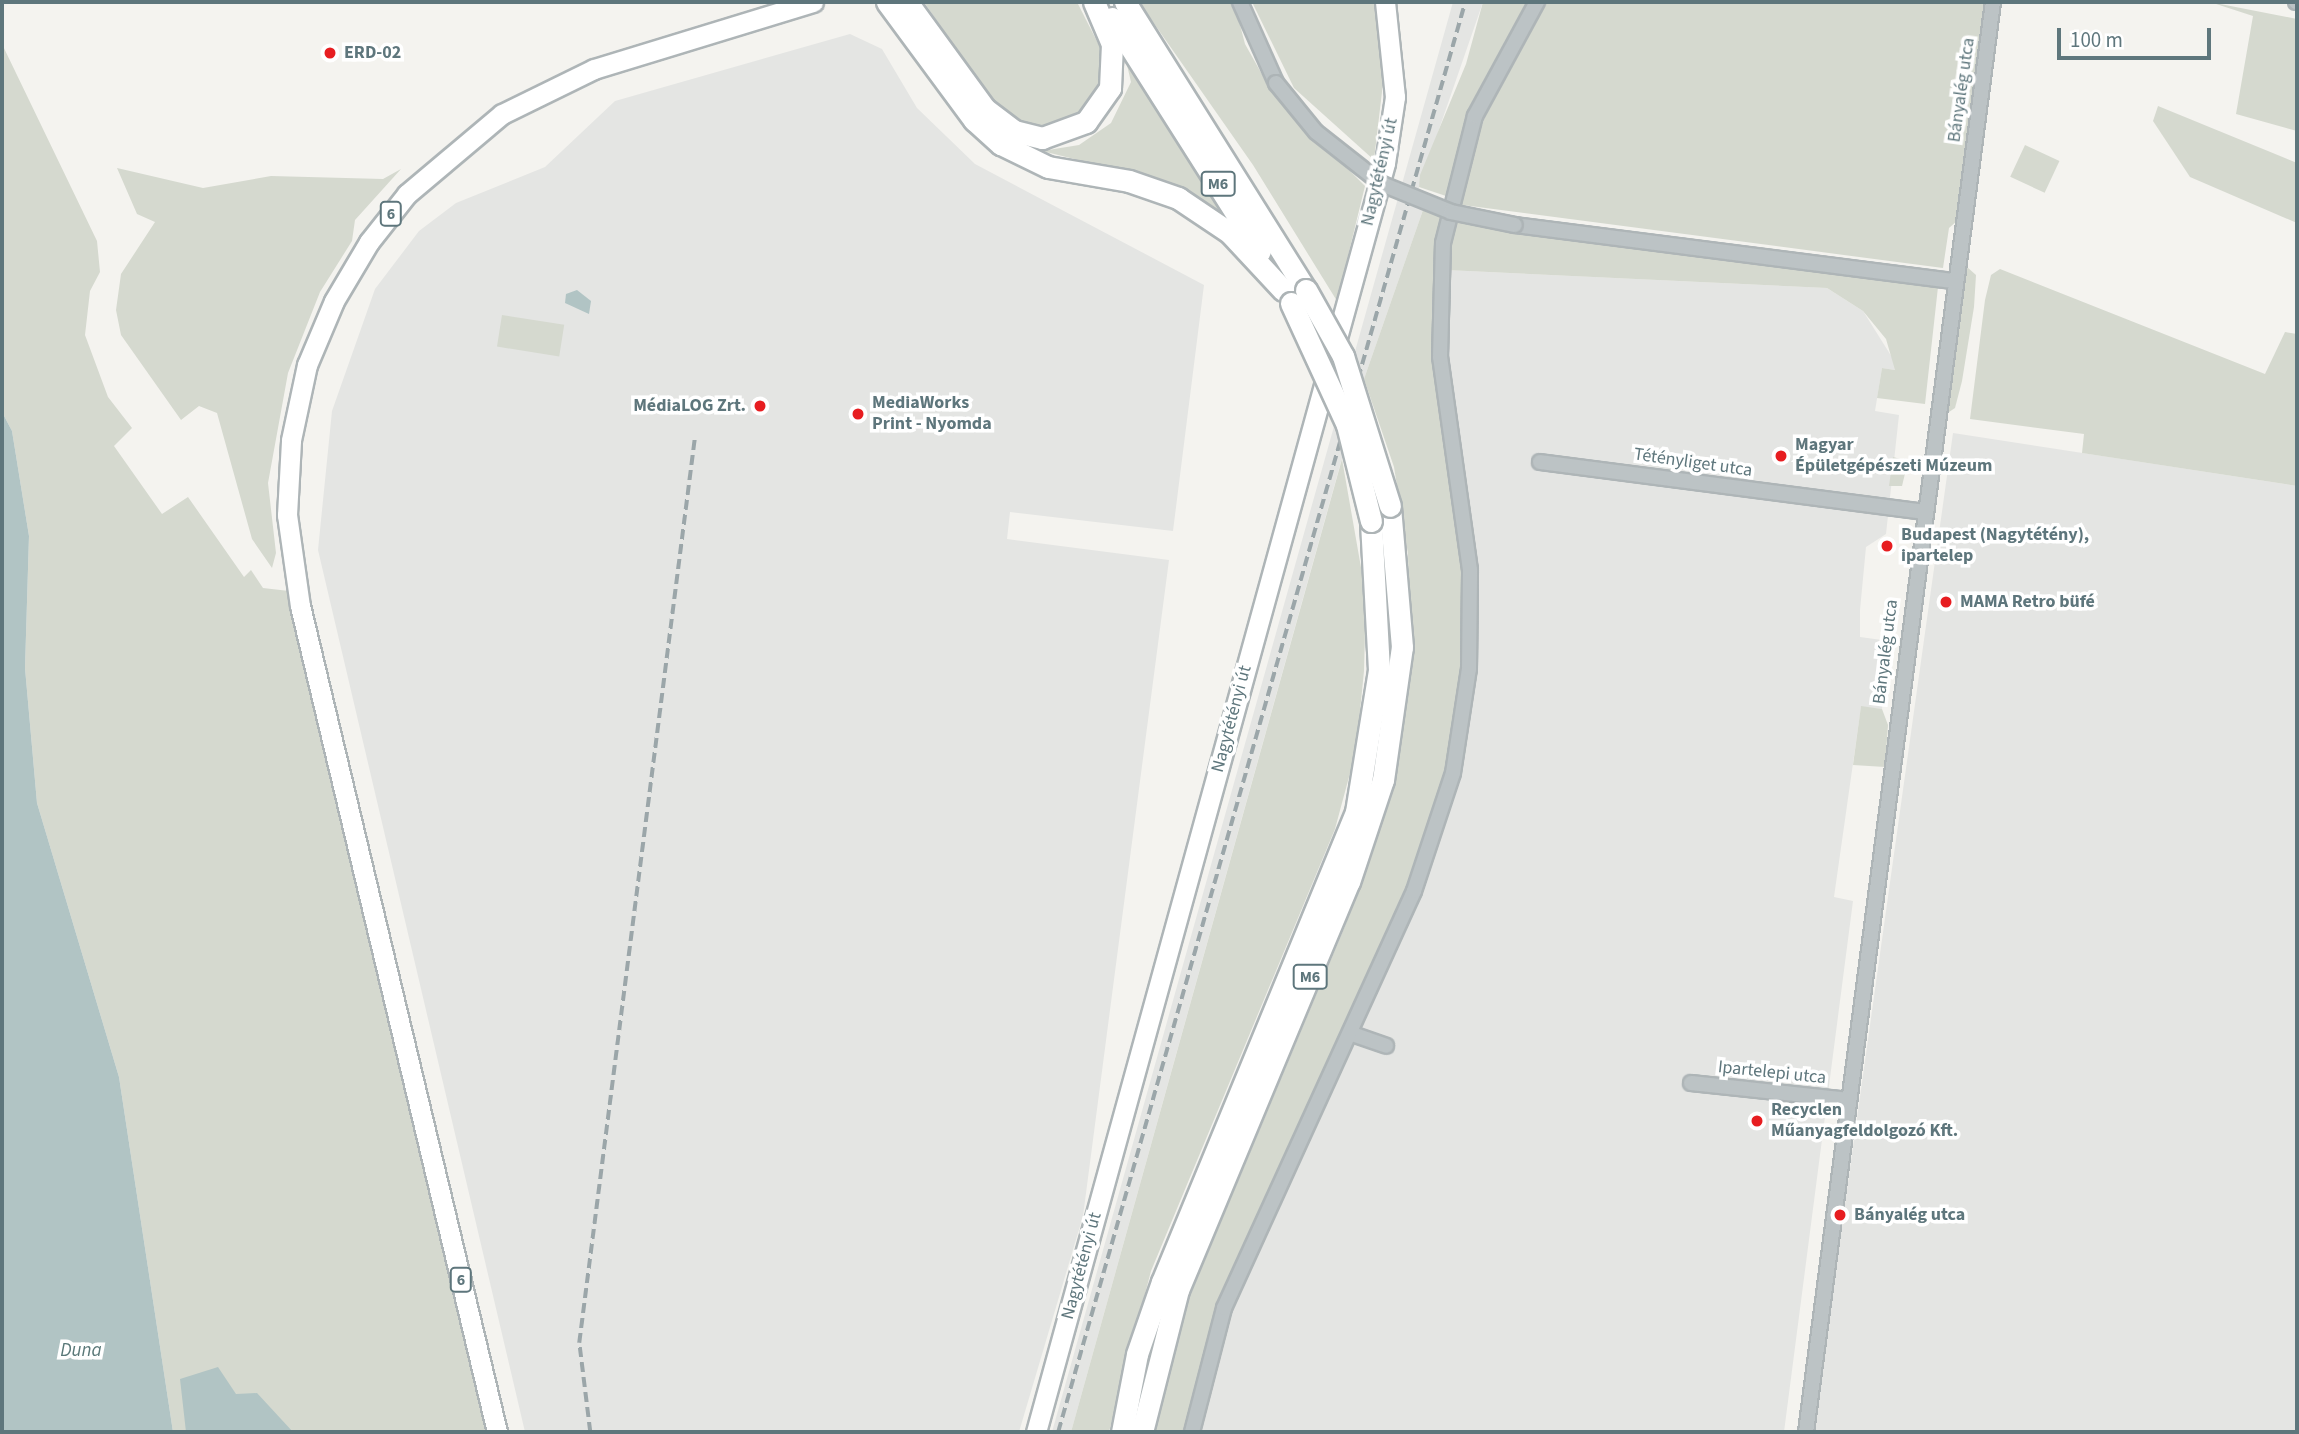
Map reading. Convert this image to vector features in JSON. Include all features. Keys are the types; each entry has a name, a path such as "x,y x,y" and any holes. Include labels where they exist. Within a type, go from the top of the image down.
{"highway":[{"path":"901,5 992,117 1014,131 1050,138 1086,122 1110,88 1112,44 1094,2"},
{"name":"M6","path":"1101,2 1294,294 1343,356 1390,506 1402,647 1397,711 1377,801 1178,1290 1142,1432"},
{"name":"M6","path":"1122,1432 1137,1354 1162,1282 1356,812 1379,670 1371,521 1347,425 1294,294 1125,2"},
{"path":"901,5 974,120 1001,145 1048,167 1129,181 1178,198 1230,233 1294,294"}],"main road":[{"name":"6","path":"497,1432 300,606 287,515 291,440 307,365 334,300 369,242 407,194 502,114 594,69 813,2"},
{"name":"Nagytétényi út","path":"1036,1432 1385,163 1395,97 1385,2"}],"street":[{"path":"1240,2 1276,83 1316,132 1382,184 1451,212 1515,225 1955,281"},
{"path":"1192,1432 1224,1308 1352,1034 1438,826 1463,720 1470,570 1440,357 1443,243 1475,116 1537,2"},
{"name":"Bányalég utca","path":"1806,1432 1924,512 1993,2"},
{"name":"Tétényliget utca","path":"1540,461 1924,512"},
{"path":"1352,1034 1386,1046"},
{"name":"Ipartelepi utca","path":"1691,1083 1849,1100"}],"shaded area":[{"path":"924,2 1077,2 1105,57 1105,85 1081,117 1035,129 1013,121 990,99"},
{"path":"1139,2 1234,2 1245,44 1273,94 1365,186 1337,301 1253,165"},
{"path":"1252,2 1376,2 1387,49 1374,160 1294,88"},
{"path":"1453,2 1483,2 1419,187 1423,210 1364,379 1071,1432 1052,1432"},
{"path":"1483,2 1528,2 1471,111 1446,196 1419,187 1420,175 1466,64"},
{"path":"1544,2 1988,2 1958,220 1949,228 1943,268 1455,204 1494,90"},
{"path":"2210,2 2297,19 2297,131 2236,114 2253,16"},
{"path":"850,34 882,49 917,108 975,164 1204,285 1173,531 1010,512 1007,539 1169,560 1083,1216 1019,1432 525,1432 318,550 332,411 375,289 419,231 456,203 545,167 615,101"},
{"path":"2,44 97,241 100,272 90,291 85,335 108,397 132,428 114,446 162,514 188,497 244,577 251,570 263,588 289,591 489,1432 173,1432 119,1077 37,803 25,668 29,536 12,431 2,412"},
{"path":"1127,65 1227,218 1155,179 1042,151 1079,145 1111,123 1131,82"},
{"path":"2158,106 2297,163 2297,223 2190,177 2153,121"},
{"path":"2025,145 2059,161 2045,193 2010,177"},
{"path":"117,168 203,188 271,176 383,179 401,169 355,220 352,241 320,292 288,373 268,483 276,553 272,568 252,539 217,413 199,406 181,420 121,335 116,310 121,274 155,222 137,214"},
{"path":"1423,210 1442,217 1433,335 1466,576 1466,628 1444,783 1405,897 1208,1334 1186,1432 1154,1432 1183,1312 1345,926 1393,784 1410,678 1408,554 1394,467 1364,379"},
{"path":"1453,219 1938,287 1925,404 1877,398 1882,368 1895,370 1886,339 1863,311 1827,288 1446,270"},
{"path":"1967,267 1976,275 1974,307 1955,408 1946,414 1961,270"},
{"path":"2000,269 2265,374 2285,332 2297,334 2297,486 2082,453 2084,434 1970,419 1985,300 1991,275"},
{"path":"1446,270 1827,288 1863,311 1895,362 1895,370 1882,368 1875,411 1899,415 1886,534 1866,547 1860,610 1860,637 1889,641 1882,709 1861,707 1834,897 1853,901 1784,1432 1198,1432 1219,1337 1339,1077 1418,894 1453,792 1472,691 1446,379"},
{"path":"502,315 564,325 559,356 497,347"},
{"path":"1953,433 2297,486 2297,1432 1813,1432"},
{"path":"1893,457 1908,461 1902,486 1889,486"},
{"path":"1342,459 1366,596 1364,671 1356,751 1335,829 1151,1271 1109,1432 1071,1432"},
{"path":"1861,706 1882,709 1888,725 1885,767 1853,765"}],"water":[{"path":"577,290 591,301 589,314 565,303 566,294"},
{"name":"Duna","path":"2,412 12,431 29,536 25,668 37,803 119,1077 173,1432 2,1432"},
{"path":"218,1367 236,1394 257,1393 293,1432 186,1432 180,1379"}],"railway":[{"path":"1058,1432 1465,2"},
{"path":"590,1432 579,1343 695,435"}],"place":[{"name":"ERD-02","path":"330,53"},
{"name":"MédiaLOG Zrt.","path":"760,406"},
{"name":"MediaWorks Print - Nyomda","path":"858,414"},
{"name":"Magyar Épületgépészeti Múzeum","path":"1781,456"},
{"name":"Budapest (Nagytétény), ipartelep","path":"1887,546"},
{"name":"MAMA Retro büfé","path":"1946,602"},
{"name":"Recyclen Műanyagfeldolgozó Kft.","path":"1757,1121"},
{"name":"Bányalég utca","path":"1840,1215"}]}
